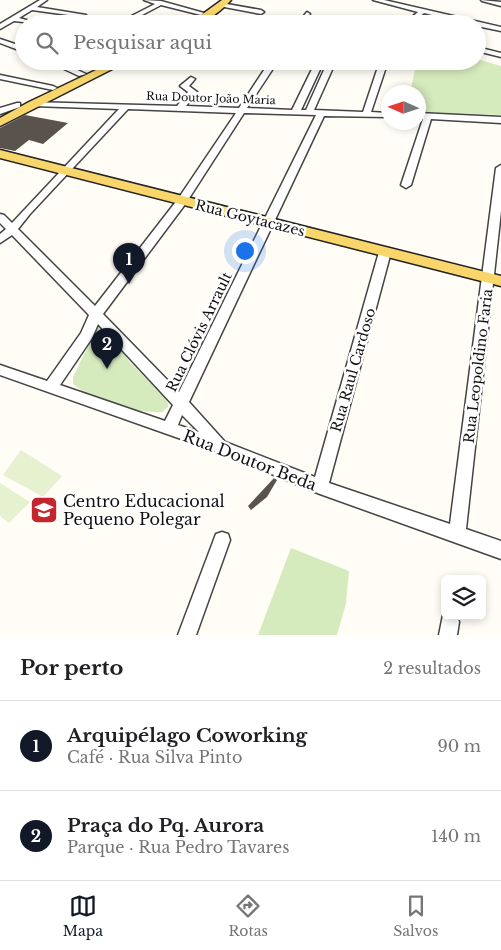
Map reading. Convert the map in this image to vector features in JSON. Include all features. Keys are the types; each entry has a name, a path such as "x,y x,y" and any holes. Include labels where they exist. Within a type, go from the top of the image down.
{"main road":[{"path":"199,15 212,1"},
{"path":"206,15 223,2"},
{"path":"0,115 91,70"},
{"path":"17,105 49,101 106,70"},
{"path":"0,123 33,104"},
{"name":"Rua Goytacazes","path":"0,154 495,280"}],"street":[{"path":"20,15 44,0"},
{"path":"147,0 202,13"},
{"path":"376,0 440,15"},
{"path":"484,0 501,4"},
{"path":"223,2 261,12"},
{"path":"137,15 161,3"},
{"path":"32,8 83,15"},
{"path":"418,15 423,11"},
{"path":"0,27 13,19"},
{"path":"486,26 501,30"},
{"path":"0,41 15,47"},
{"path":"486,51 501,55"},
{"path":"72,70 82,74"},
{"path":"50,388 87,336 96,314 182,201 268,70"},
{"path":"296,113 316,70"},
{"path":"309,113 328,70"},
{"path":"366,115 381,70"},
{"path":"0,77 53,88"},
{"path":"180,108 193,92 184,87 191,79"},
{"name":"Rua Doutor João Maria","path":"49,101 126,107 381,115"},
{"path":"0,111 17,105"},
{"path":"0,239 12,230 26,212 126,107"},
{"name":"Rua Clóvis Arrault","path":"169,428 321,114"},
{"path":"426,116 499,122"},
{"path":"406,185 420,130"},
{"name":"Rua Leopoldino Faria","path":"457,534 495,280 501,168"},
{"path":"0,217 10,218 26,212"},
{"path":"0,217 96,314 222,447"},
{"name":"Rua Raul Cardoso","path":"320,487 385,252"},
{"path":"87,336 108,327"},
{"name":"Rua Doutor Beda","path":"0,370 222,447 320,487 501,550"},
{"path":"187,635 222,540"}],"green space":[{"path":"486,62 501,66 501,115 426,112 426,85 412,85 415,70 486,70"},
{"path":"100,322 129,361 166,399 169,406 162,412 140,411 115,405 81,390 73,384 73,377"},
{"path":"21,450 62,476 43,497 3,475"},
{"path":"0,483 30,502 9,523 0,516"},
{"path":"291,548 349,571 346,603 337,635 258,635"}],"building":[{"path":"25,115 68,123 43,144 29,140 15,151 0,148 0,128"},
{"path":"274,478 277,480 267,497 251,510 248,506"}],"place":[{"name":"Arquipélago Coworking","path":"129,284"},
{"name":"Praça do Pq. Aurora","path":"107,369"},
{"name":"Centro Educacional Pequeno Polegar","path":"44,510"}]}
